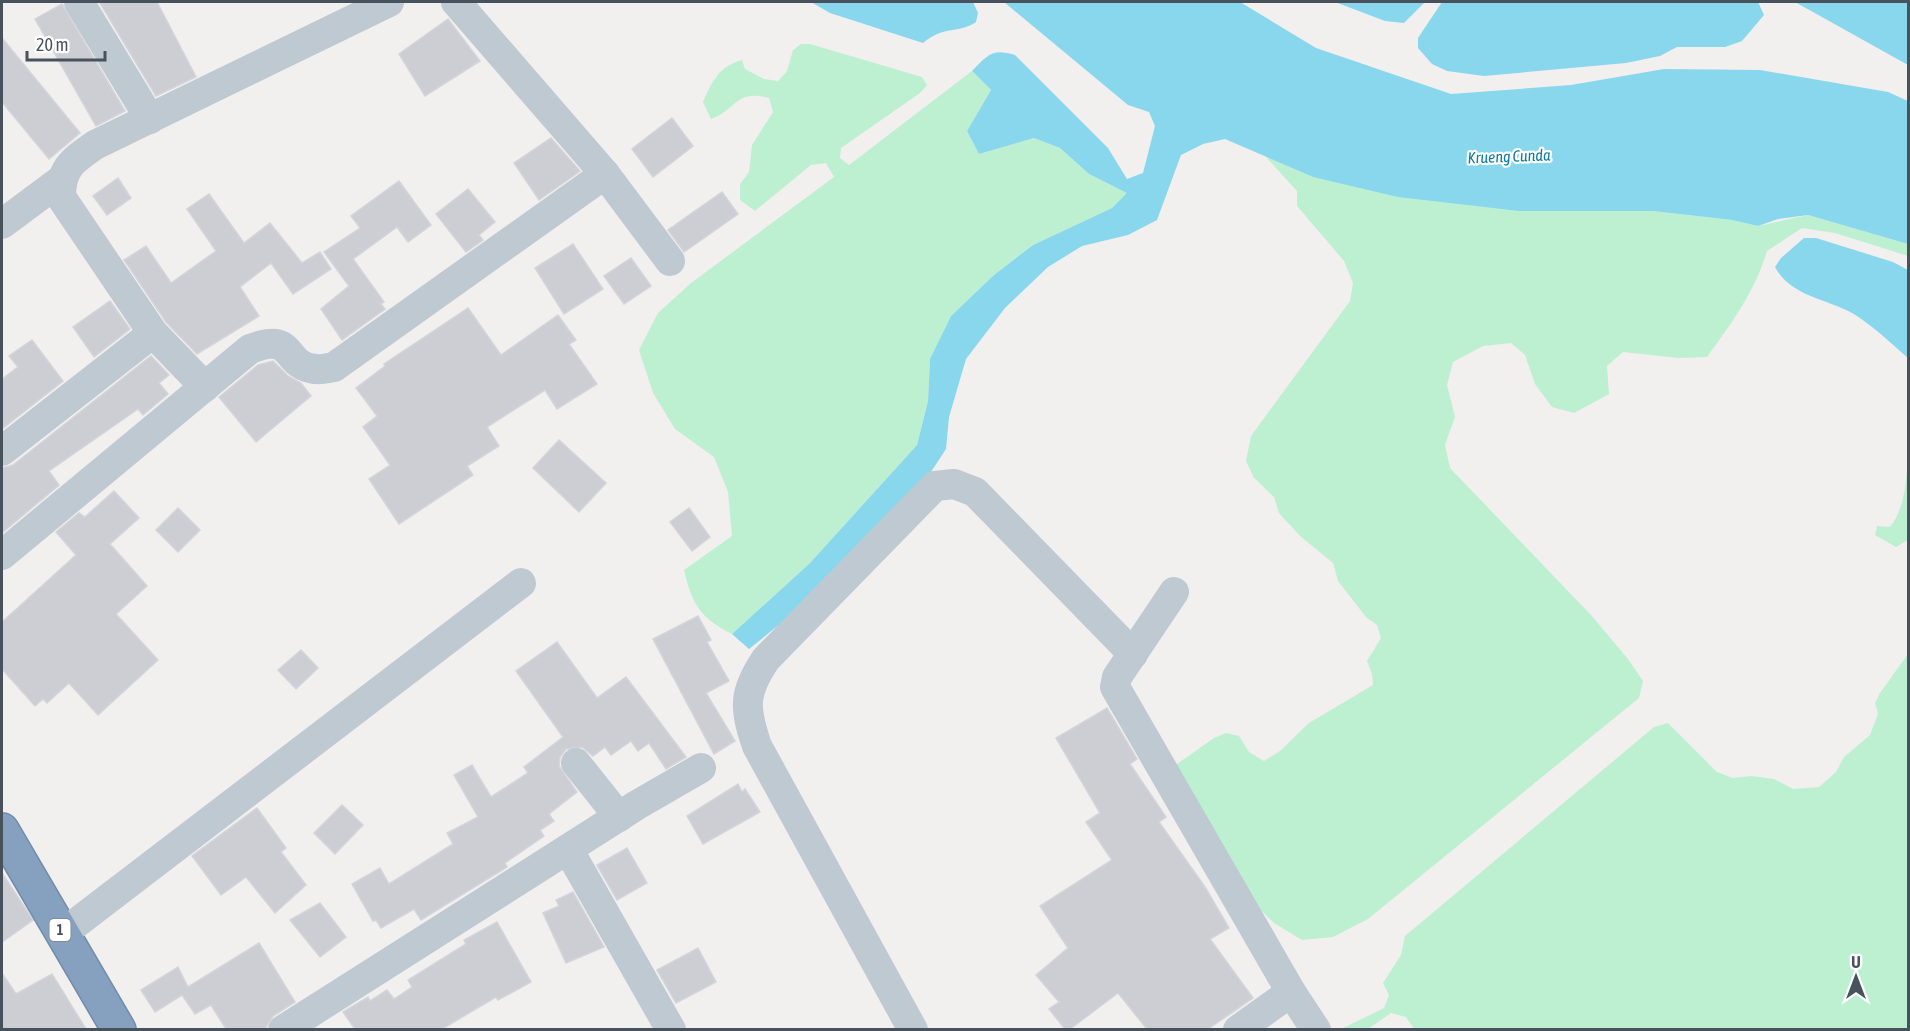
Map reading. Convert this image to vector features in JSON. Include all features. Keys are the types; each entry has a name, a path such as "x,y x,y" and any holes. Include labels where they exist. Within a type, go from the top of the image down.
{"highway":[{"name":"1","path":"6,851 62,934 119,1029"}],"street":[{"path":"79,2 150,119"},
{"path":"2,224 61,180 72,161 95,145 389,2"},
{"path":"456,2 605,174 670,261"},
{"path":"2,555 250,349 269,342 283,345 299,364 315,369 334,367 605,174"},
{"path":"61,180 61,197 153,333 205,387"},
{"path":"2,452 153,333"},
{"path":"913,1029 757,746 746,715 746,699 756,674 766,659 935,486 954,484 975,492 1133,654"},
{"path":"62,934 521,583"},
{"path":"1174,592 1117,677 1115,687 1291,992 1316,1029"},
{"path":"576,763 618,817"},
{"path":"283,1029 618,817 701,768"},
{"path":"568,849 671,1029"},
{"path":"1238,1029 1291,992"}],"green space":[{"path":"801,44 810,44 922,77 927,85 920,93 841,148 840,158 849,165 972,71 991,90 967,131 979,154 1034,138 1060,148 1089,174 1128,193 1112,208 1033,245 994,275 951,316 930,359 928,401 917,445 810,563 732,634 712,622 699,609 690,592 684,570 732,536 728,492 714,457 675,429 653,393 639,350 658,313 691,283 834,177 826,163 811,165 755,211 740,200 740,184 749,172 752,145 773,112 769,98 749,96 743,98 711,119 703,102 717,76 727,66 742,60 745,69 764,79 778,81 787,71 793,50"},
{"path":"1265,156 1313,177 1519,211 1653,211 1732,220 1758,226 1808,215 1908,244 1908,256 1835,233 1802,228 1767,251 1749,293 1707,357 1679,358 1623,352 1607,366 1609,394 1574,413 1552,407 1535,384 1525,355 1511,343 1483,346 1453,362 1447,385 1455,417 1445,445 1450,468 1591,615 1628,659 1643,681 1639,698 1368,919 1333,937 1302,940 1274,923 1241,891 1174,777 1177,764 1214,738 1226,733 1239,736 1249,752 1264,761 1280,751 1309,723 1373,685 1367,661 1381,638 1377,625 1366,617 1338,581 1333,563 1300,536 1279,513 1274,497 1254,478 1246,461 1251,436 1350,301 1353,283 1344,261 1297,206 1297,191"},
{"path":"1908,450 1908,540 1896,547 1875,535 1877,526 1890,527 1899,510 1905,490"},
{"path":"1908,654 1908,1029 1415,1030 1406,1017 1391,1013 1368,1029 1341,1029 1384,1008 1389,995 1383,983 1401,955 1405,936 1654,727 1668,723 1717,772 1733,778 1751,776 1774,779 1793,789 1819,787 1836,772 1844,757 1870,735 1878,714 1875,703"}],"water":[{"path":"811,2 973,2 978,13 976,22 970,26 938,34 923,43 830,13"},
{"name":"Krueng Cunda","path":"1004,2 1240,2 1316,48 1451,94 1571,85 1664,69 1760,70 1888,92 1908,101 1908,244 1808,215 1778,219 1758,226 1732,220 1653,211 1519,211 1398,197 1313,177 1225,139 1203,144 1181,155 1157,220 1128,235 1082,246 1048,267 1005,308 966,359 949,417 946,449 927,478 801,607 749,649 732,634 810,563 917,445 928,401 930,359 951,316 994,275 1033,245 1112,208 1127,193 1089,174 1060,148 1034,138 979,154 967,131 991,90 972,71 991,54 1001,52 1015,55 1108,148 1127,179 1143,173 1155,126 1149,112 1128,105"},
{"path":"1335,2 1425,2 1404,23 1385,21"},
{"path":"1442,2 1758,2 1764,15 1742,41 1725,47 1677,47 1660,56 1626,63 1484,76 1447,71 1432,64 1418,48 1418,38"},
{"path":"1795,2 1908,2 1908,65"},
{"path":"1804,238 1816,238 1893,262 1908,270 1908,358 1857,316 1801,292 1782,277 1775,267 1781,258"}],"building":[{"path":"157,2 196,77 156,96 100,3"},
{"path":"62,4 125,111 96,126 35,19"},
{"path":"448,19 480,61 425,96 399,54"},
{"path":"2,38 80,133 49,159 2,102"},
{"path":"672,118 693,146 653,177 632,149"},
{"path":"551,138 580,171 539,200 514,163"},
{"path":"118,178 131,198 107,215 93,196"},
{"path":"399,181 431,225 408,242 397,227 353,259 384,302 381,304 385,309 342,340 321,309 349,286 324,252 360,228 351,216"},
{"path":"468,189 495,222 479,235 483,240 466,252 436,214"},
{"path":"722,192 738,214 684,252 668,230"},
{"path":"209,194 244,243 270,223 302,263 320,252 331,269 293,294 271,263 240,287 259,316 197,354 166,322 124,260 146,246 171,283 216,251 187,209"},
{"path":"573,244 603,289 564,314 535,268"},
{"path":"631,258 651,286 624,304 604,276"},
{"path":"110,301 130,329 94,357 73,327"},
{"path":"468,308 501,355 558,315 576,340 569,344 597,384 557,409 545,390 487,427 499,446 467,466 473,475 399,524 369,479 390,465 363,427 377,416 356,388 385,366 384,364"},
{"path":"32,340 63,381 2,429 2,379 18,367 9,356"},
{"path":"151,356 169,375 159,383 168,394 143,415 138,409 49,471 59,485 2,533 2,468 13,465"},
{"path":"273,361 288,376 301,383 311,396 256,442 219,397 258,365"},
{"path":"559,440 606,483 579,512 533,468"},
{"path":"114,491 139,518 110,544 147,586 116,614 158,660 98,715 69,683 47,703 43,699 35,706 2,669 2,622 76,555 56,532 79,513 85,517"},
{"path":"178,508 200,530 178,552 156,530"},
{"path":"689,508 710,537 692,551 670,522"},
{"path":"698,616 711,640 707,642 729,681 706,693 735,741 714,754 653,639"},
{"path":"557,642 597,698 626,677 686,757 666,769 649,743 638,751 631,741 611,755 605,747 593,756 582,747 566,749 560,757 559,766 577,792 549,814 554,821 540,830 544,836 505,863 507,867 421,920 414,909 381,928 376,920 373,921 352,884 380,868 389,884 453,844 447,833 478,817 454,775 472,765 491,797 528,773 524,767 563,737 516,671"},
{"path":"301,650 318,668 296,689 278,670"},
{"path":"1107,708 1137,759 1130,764 1166,817 1159,822 1205,887 1229,928 1210,939 1253,998 1208,1029 1147,1029 1118,993 1070,1029 1065,1029 1049,1009 1059,1002 1036,975 1068,948 1040,906 1112,860 1086,822 1100,813 1056,738"},
{"path":"738,784 742,792 745,789 760,812 703,844 687,816"},
{"path":"342,805 363,825 335,854 314,833"},
{"path":"257,808 286,848 281,852 306,885 275,913 246,877 221,895 192,856"},
{"path":"627,848 647,883 617,900 597,865"},
{"path":"2,873 33,920 2,942"},
{"path":"573,892 604,947 566,963 543,913 559,906 556,900"},
{"path":"320,903 346,937 320,957 290,920"},
{"path":"497,922 531,982 498,1000 496,997 442,1029 355,1029 343,1012 368,997 370,1001 387,990 394,999 412,987 408,980 466,944 464,940"},
{"path":"259,943 295,1002 273,1016 265,1029 226,1029 211,1005 195,1014 182,995 155,1012 141,990 178,967 188,987"},
{"path":"698,948 716,982 676,1003 657,970"},
{"path":"2,973 16,994 52,974 86,1029 2,1029"}]}
